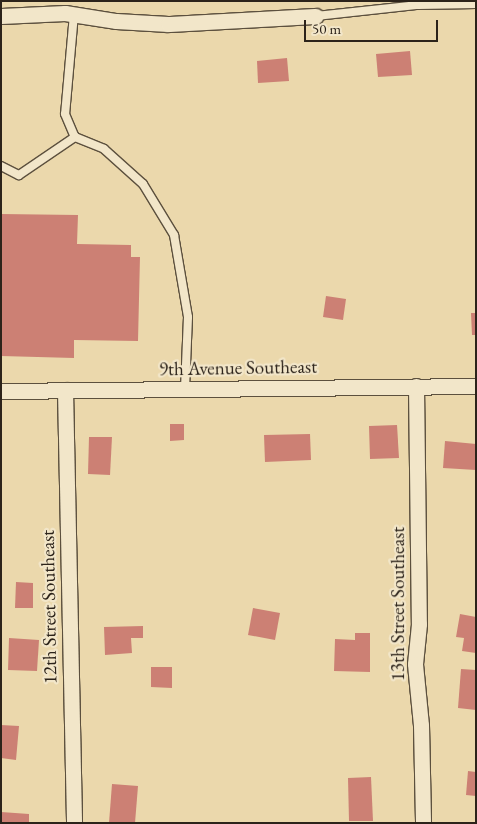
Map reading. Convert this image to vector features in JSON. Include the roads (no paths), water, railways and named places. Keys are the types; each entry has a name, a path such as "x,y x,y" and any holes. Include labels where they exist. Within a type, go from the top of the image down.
{"street":[{"path":"1,16 74,14 168,24 316,16"},
{"name":"13th Street Southeast","path":"416,386 419,624 415,664 421,725 422,823"},
{"name":"9th Avenue Southeast","path":"1,391 476,386"},
{"name":"12th Street Southeast","path":"65,390 74,823"}],"lane":[{"path":"316,16 418,5 476,4"},
{"path":"74,14 65,114 74,137 104,149 143,184 174,235 188,317 185,389"},
{"path":"1,166 18,175 74,137"}]}
